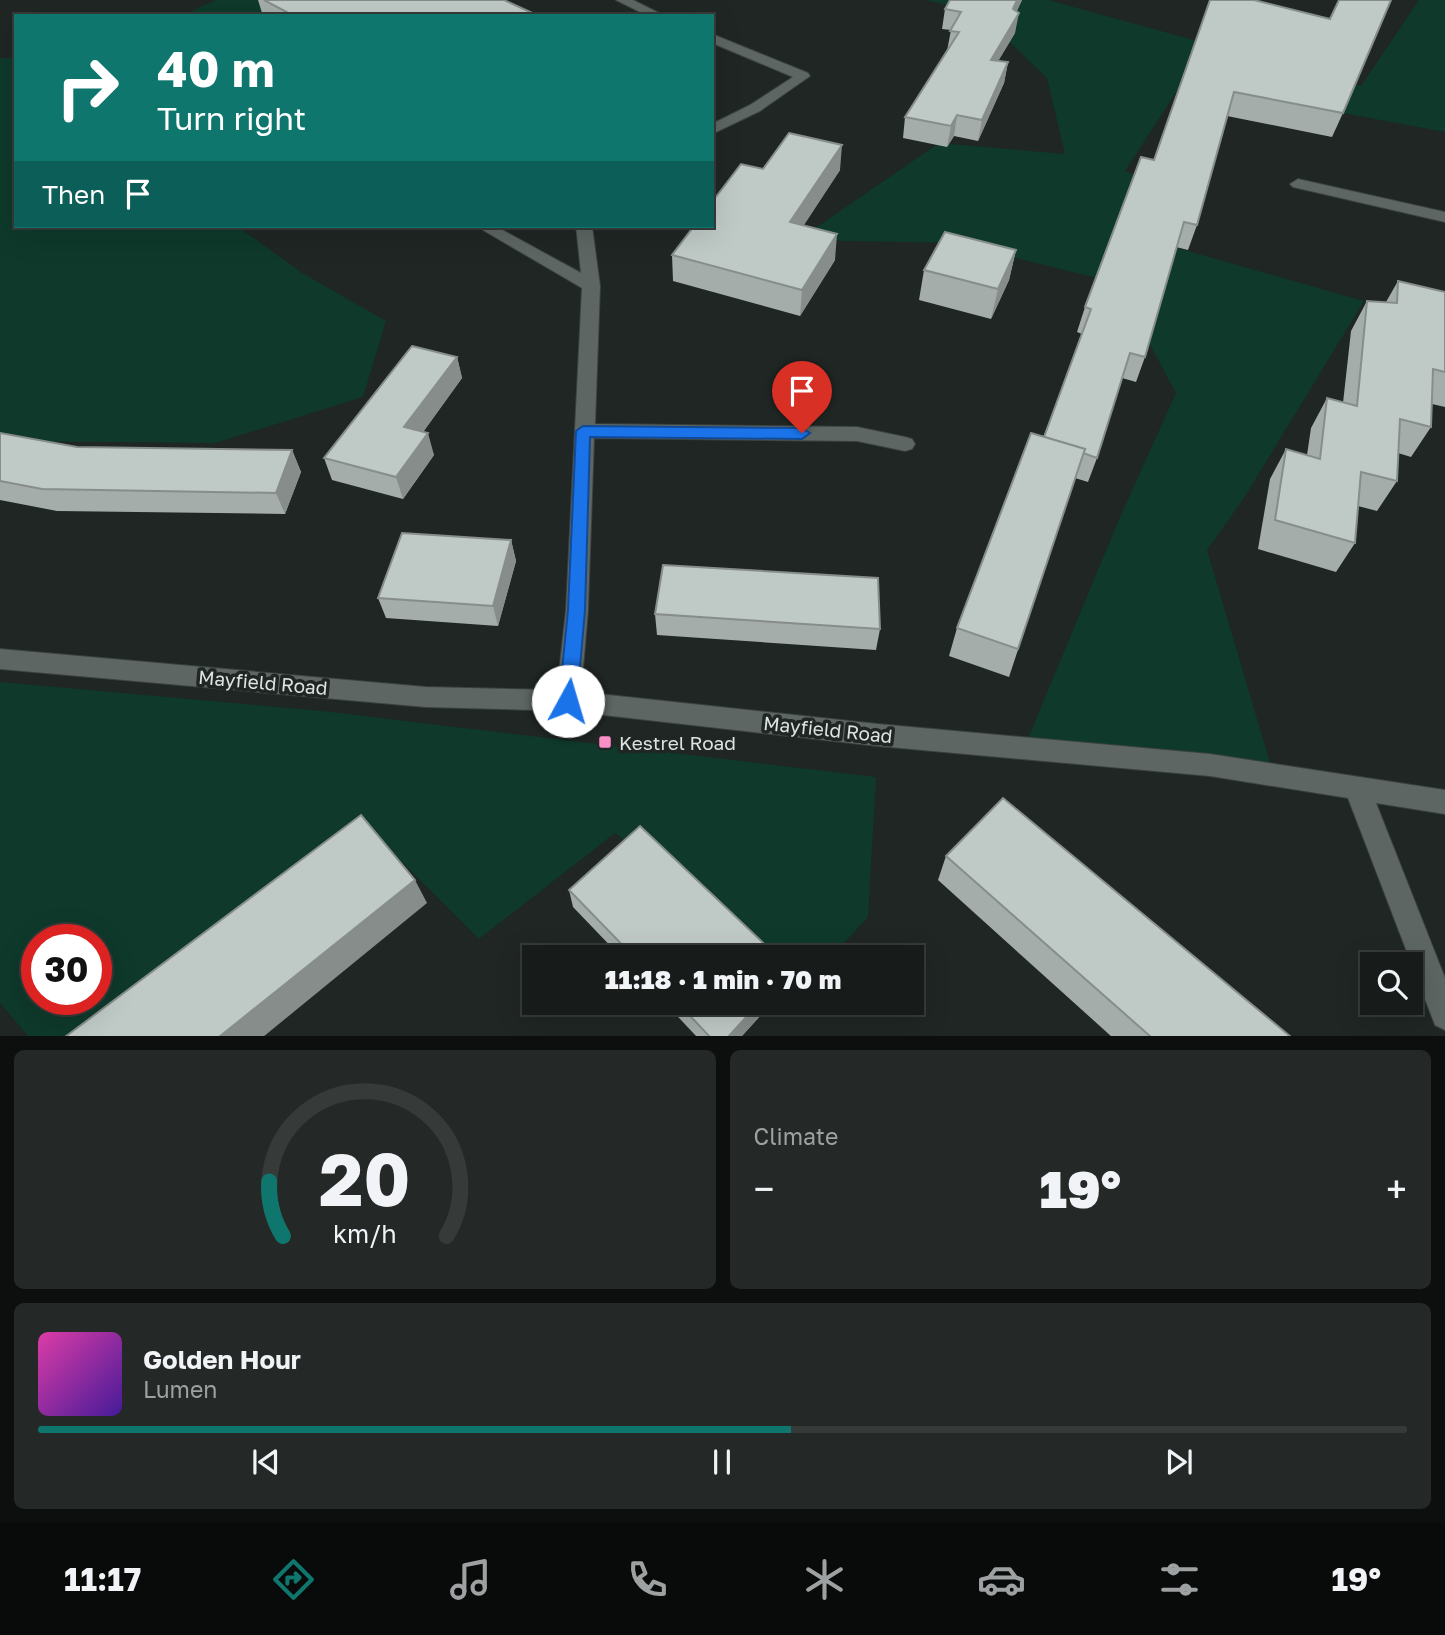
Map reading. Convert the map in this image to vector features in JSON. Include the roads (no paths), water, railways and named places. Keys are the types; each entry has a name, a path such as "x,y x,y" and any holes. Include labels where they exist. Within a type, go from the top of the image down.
{"street":[{"path":"622,0 654,14"},
{"path":"714,39 803,76 755,108 714,129"},
{"path":"1298,184 1445,217"},
{"path":"488,228 591,286"},
{"path":"568,701 577,610 591,286 584,228"},
{"path":"583,431 857,434 905,444"},
{"name":"Mayfield Road","path":"0,659 426,697 568,701 878,735 1210,765 1445,802"},
{"path":"1358,790 1445,1015"}],"place":[{"name":"Kestrel Road","path":"605,742"}]}
